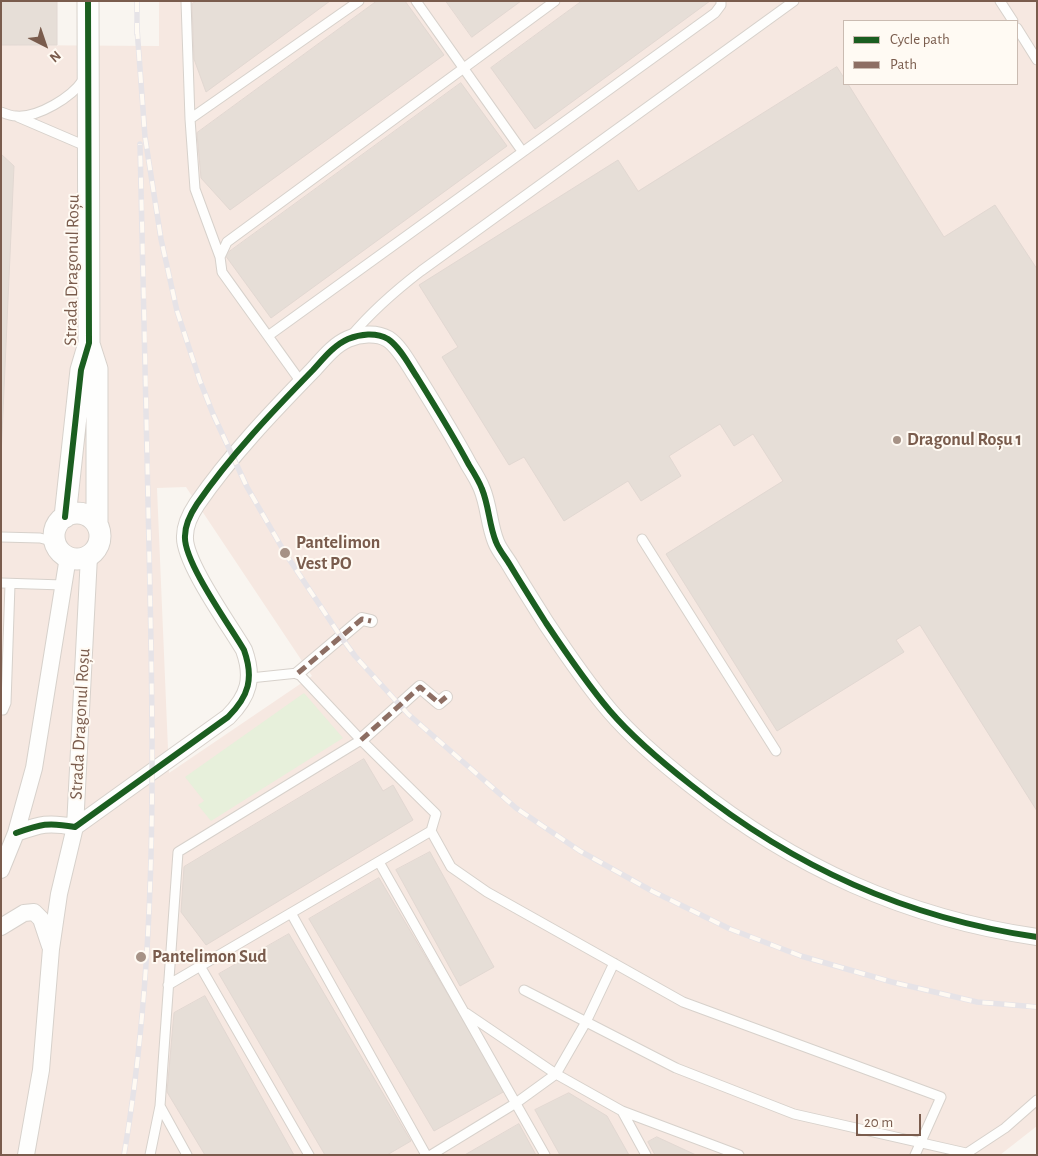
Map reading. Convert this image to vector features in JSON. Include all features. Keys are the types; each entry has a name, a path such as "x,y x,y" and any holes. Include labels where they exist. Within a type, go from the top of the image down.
{"street":[{"name":"Strada Dragonul Roșu","path":"65,517 81,370 89,343 88,1"},
{"path":"16,833 40,824 55,823 75,827 228,718 239,706 246,694 250,678 249,664 244,650 192,564 186,548 184,534 188,520 195,506 239,450 301,382 333,349 350,338 366,334 390,340 397,348 452,434 483,490 496,542 534,605 559,643 611,712 663,763 735,818 787,852 837,878 919,910 998,931 1037,937"},
{"name":"Strada Dragonul Roșu","path":"89,343 97,369 96,524"},
{"path":"72,514 86,515 96,524 100,538 94,551 70,551 56,527 65,517 72,514"},
{"name":"Strada Dragonul Roșu","path":"1,870 16,833 34,768 70,551"},
{"name":"Strada Dragonul Roșu","path":"26,1155 41,1070 51,949 59,894 75,827 70,551"},
{"path":"298,673 362,619 371,621"},
{"path":"361,740 420,687 439,703 446,697"},
{"name":"Strada Dragonul Roșu","path":"1,927 24,913 34,912 41,919 51,949"}],"lane":[{"path":"186,1 190,119 195,189 220,256 222,272 301,382"},
{"path":"190,119 359,1"},
{"path":"416,1 522,151"},
{"path":"220,256 227,242 555,1"},
{"path":"268,336 715,13 722,5 721,1"},
{"path":"350,338 369,315 388,297 421,271 794,1"},
{"path":"1000,1 1012,20"},
{"path":"1018,30 1037,60"},
{"path":"18,116 36,113 65,98 78,88 89,62"},
{"path":"1,112 18,116 88,147"},
{"path":"1,537 40,538 70,551"},
{"path":"642,539 776,751"},
{"path":"1,710 6,704 6,583 64,585"},
{"path":"168,985 431,831 436,814 361,740 298,673 250,678"},
{"path":"150,1155 160,1106 178,852 361,740"},
{"path":"431,831 451,867 487,892 684,1002 941,1097 915,1155"},
{"path":"379,862 545,1155"},
{"path":"291,913 426,1155"},
{"path":"431,1155 516,1104 556,1074 586,1022 614,963"},
{"path":"200,966 310,1155"},
{"path":"524,990 676,1068 794,1114 965,1154 1005,1128 1037,1100"},
{"path":"464,1012 556,1074 622,1111 739,1155"},
{"path":"160,1106 187,1155"},
{"path":"622,1111 646,1155"}],"shaded area":[{"path":"159,1 1037,1 1037,1126 1000,1155 1,1155 1,45 159,46","holes":["186,487 312,676 169,773 157,488"]}],"green space":[{"path":"304,693 343,738 211,821 198,805 204,801 185,777"}],"building":[{"path":"1,1 57,1 57,45 1,45"},
{"path":"197,1 330,1 206,92 194,59 192,4"},
{"path":"377,1 405,1 444,55 230,210 201,178 197,133"},
{"path":"446,1 521,1 472,37"},
{"path":"582,1 710,1 535,129 491,68"},
{"name":"Dragonul Roșu 1","path":"837,67 843,76 843,85 849,85 944,237 995,205 1037,269 1037,811 920,625 896,640 904,652 777,731 666,554 783,481 753,434 734,446 720,424 669,456 681,476 641,501 628,481 564,521 524,457 509,465 442,357 458,347 419,285 618,160 638,191"},
{"path":"461,83 507,146 271,318 225,255"},
{"path":"1,154 14,166 1,457"},
{"path":"364,759 383,791 393,785 413,820 206,945 181,912 184,867"},
{"path":"430,852 494,967 460,986 396,870"},
{"path":"379,878 505,1091 434,1131 309,919"},
{"path":"289,934 411,1141 387,1155 325,1155 219,974"},
{"path":"205,996 294,1155 205,1155 167,1092 174,1013"},
{"path":"569,1093 607,1116 629,1155 560,1155 535,1110"},
{"path":"519,1124 536,1155 465,1155"},
{"path":"657,1137 696,1155 655,1155 648,1142"}],"railway":[{"path":"137,1 137,34"},
{"path":"137,28 145,137 161,239 177,311 213,414 247,487 285,553 355,656 408,714 516,808 580,851 652,891 730,929 801,956 892,982 977,1002 1037,1007"},
{"path":"124,1155 142,1015 147,944 152,803 151,662 140,144"}],"marked path":[{"path":"298,673 362,619 371,621"},
{"path":"361,740 420,687 439,703 446,697"}],"cycle path":[{"path":"65,517 81,370 89,343 88,1"},
{"path":"16,833 45,825 75,827 228,717 241,702 248,686 249,678 249,669 244,650 208,593 191,561 186,547 185,532 187,523 197,504 237,452 329,353 348,339 363,335 373,335 388,339 396,347 444,421 481,486 497,545 546,623 601,701 649,750 691,785 770,841 854,885 942,917 1037,937"}],"place":[{"name":"Dragonul Roșu 1","path":"897,440"},
{"name":"Pantelimon Vest PO","path":"285,553"},
{"name":"Pantelimon Sud","path":"141,957"}]}
